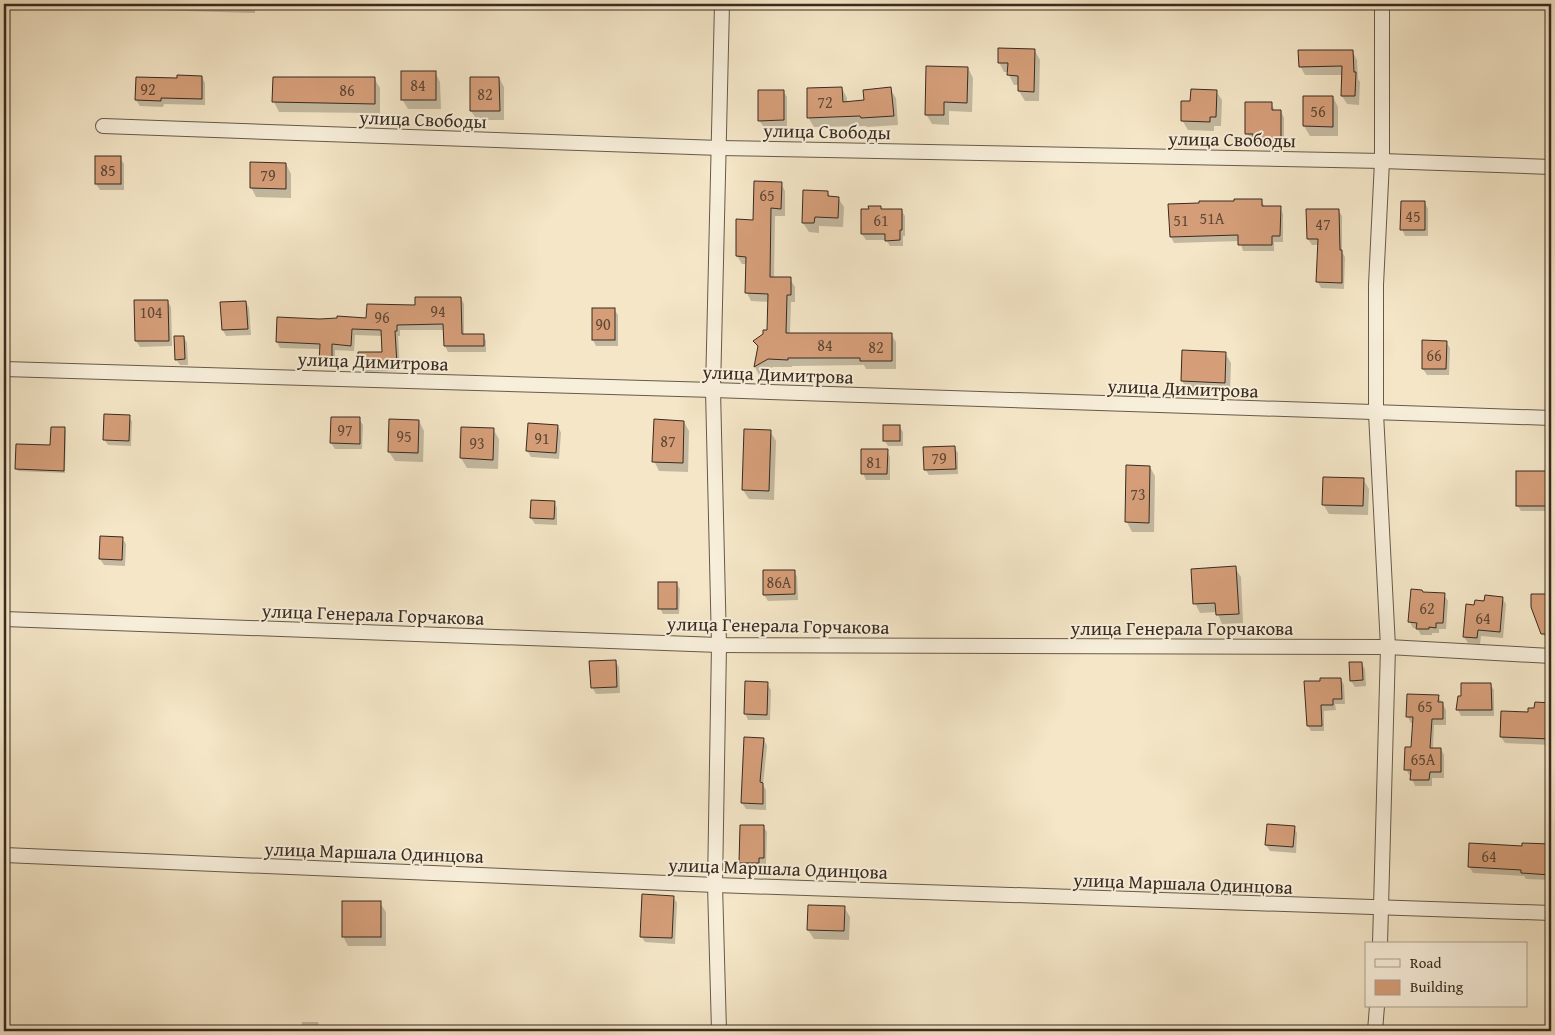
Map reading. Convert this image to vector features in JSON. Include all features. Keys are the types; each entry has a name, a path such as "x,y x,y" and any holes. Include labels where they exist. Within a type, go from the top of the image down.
{"street":[{"path":"719,1031 715,885 719,645 713,390 722,4"},
{"path":"1380,942 1388,647 1376,413 1376,285 1382,160 1382,4"},
{"name":"улица Свободы","path":"102,126 720,148 1382,160 1551,167"},
{"name":"улица Димитрова","path":"4,369 1551,418"},
{"name":"улица Генерала Горчакова","path":"4,619 719,645 1388,647 1551,656"},
{"name":"улица Маршала Одинцова","path":"4,855 715,885 1551,913"},
{"path":"1375,1031 1376,1008"}],"building":[{"path":"998,48 1035,49 1034,92 1018,91 1018,76 1007,75 1008,63 998,63"},
{"path":"1298,50 1353,50 1354,72 1356,72 1355,96 1341,96 1342,66 1299,67"},
{"path":"926,66 968,67 967,103 944,102 944,115 925,115"},
{"path":"401,71 436,71 436,100 401,100"},
{"path":"177,75 202,76 202,99 161,98 161,101 135,100 136,77 177,78"},
{"path":"273,77 375,77 375,104 272,102"},
{"path":"470,77 499,77 500,111 470,111"},
{"path":"842,87 843,102 864,100 863,90 891,87 894,116 807,118 807,88"},
{"path":"1191,89 1217,90 1216,117 1210,117 1210,122 1181,121 1181,101 1190,101"},
{"path":"758,90 784,90 784,120 758,121"},
{"path":"1303,96 1333,96 1333,127 1303,126"},
{"path":"1245,102 1272,102 1272,110 1281,110 1281,141 1253,141 1253,134 1245,134"},
{"path":"95,156 121,156 121,184 95,184"},
{"path":"250,162 286,163 286,189 250,188"},
{"path":"754,181 782,182 781,209 771,208 770,277 791,277 791,295 787,295 786,333 892,333 892,361 860,361 860,358 788,358 788,360 768,359 754,367 758,346 753,341 763,334 763,330 767,330 768,294 745,293 746,257 736,256 736,219 753,220"},
{"path":"803,190 828,191 828,196 839,197 838,218 815,217 814,223 802,223"},
{"path":"1234,199 1262,199 1262,206 1281,206 1280,236 1272,236 1272,245 1238,245 1238,235 1170,237 1168,204 1199,203 1199,201 1234,201"},
{"path":"1401,201 1425,201 1425,230 1400,230"},
{"path":"868,206 881,206 881,209 902,209 900,240 885,241 885,234 861,234 861,209 869,209"},
{"path":"1306,209 1339,209 1342,283 1316,282 1318,239 1307,239"},
{"path":"415,297 461,297 462,334 484,334 484,346 444,346 443,324 397,325 397,331 395,331 397,365 358,366 358,352 382,352 381,330 352,329 351,346 332,344 332,362 319,362 320,344 276,342 277,317 320,319 337,318 337,316 366,318 367,304 415,305"},
{"path":"134,300 168,300 169,341 135,341"},
{"path":"246,301 248,329 222,330 220,302"},
{"path":"592,308 615,308 615,340 592,340"},
{"path":"174,336 184,336 185,359 175,360"},
{"path":"1422,340 1447,341 1446,369 1422,369"},
{"path":"1182,350 1226,352 1225,383 1181,381"},
{"path":"104,414 130,415 129,441 103,440"},
{"path":"331,417 360,417 360,444 330,443"},
{"path":"389,419 419,420 418,453 388,452"},
{"path":"654,419 684,421 683,463 652,462"},
{"path":"528,423 558,425 556,453 526,451"},
{"path":"883,425 900,425 900,441 883,441"},
{"path":"51,427 65,427 64,471 15,469 16,444 50,445"},
{"path":"461,427 494,428 493,460 460,458"},
{"path":"744,429 771,430 769,491 742,490"},
{"path":"955,446 956,469 924,470 923,447"},
{"path":"861,449 888,449 887,474 861,474"},
{"path":"1126,465 1150,466 1149,523 1125,522"},
{"path":"1516,471 1551,471 1551,506 1516,506"},
{"path":"1323,477 1364,478 1363,506 1322,505"},
{"path":"531,500 555,501 554,519 530,518"},
{"path":"100,536 123,537 122,560 99,559"},
{"path":"1236,566 1239,614 1216,615 1215,603 1193,604 1191,569"},
{"path":"763,570 795,570 795,594 763,595"},
{"path":"658,582 677,582 677,609 658,609"},
{"path":"1411,589 1422,590 1423,592 1445,593 1443,623 1436,623 1436,628 1416,629 1417,623 1408,622"},
{"path":"1531,594 1551,594 1551,634 1541,634 1531,607"},
{"path":"1485,595 1503,597 1500,632 1478,630 1477,638 1463,637 1466,604 1474,605 1475,600 1484,601"},
{"path":"616,660 617,687 591,688 589,661"},
{"path":"1349,662 1362,662 1363,680 1350,681"},
{"path":"1320,678 1341,678 1342,699 1333,699 1333,705 1321,705 1322,726 1307,726 1304,681 1320,681"},
{"path":"745,681 768,682 767,715 744,714"},
{"path":"1461,683 1491,683 1492,710 1456,710 1458,696 1461,696"},
{"path":"1407,694 1439,695 1438,702 1443,702 1443,719 1432,719 1430,748 1441,748 1441,772 1430,772 1429,780 1410,780 1411,770 1404,770 1405,747 1411,747 1413,717 1406,717"},
{"path":"1535,702 1551,703 1551,739 1500,737 1501,711 1528,712 1528,708 1534,708"},
{"path":"744,737 764,738 760,782 763,783 763,804 741,803"},
{"path":"1267,824 1295,826 1293,847 1265,845"},
{"path":"740,825 764,825 764,858 759,858 759,863 739,863"},
{"path":"1469,843 1522,846 1522,843 1551,844 1551,875 1521,873 1521,870 1468,867"},
{"path":"642,894 674,896 672,938 640,937"},
{"path":"342,901 381,901 381,937 342,937"},
{"path":"808,905 845,906 844,931 807,930"}]}
